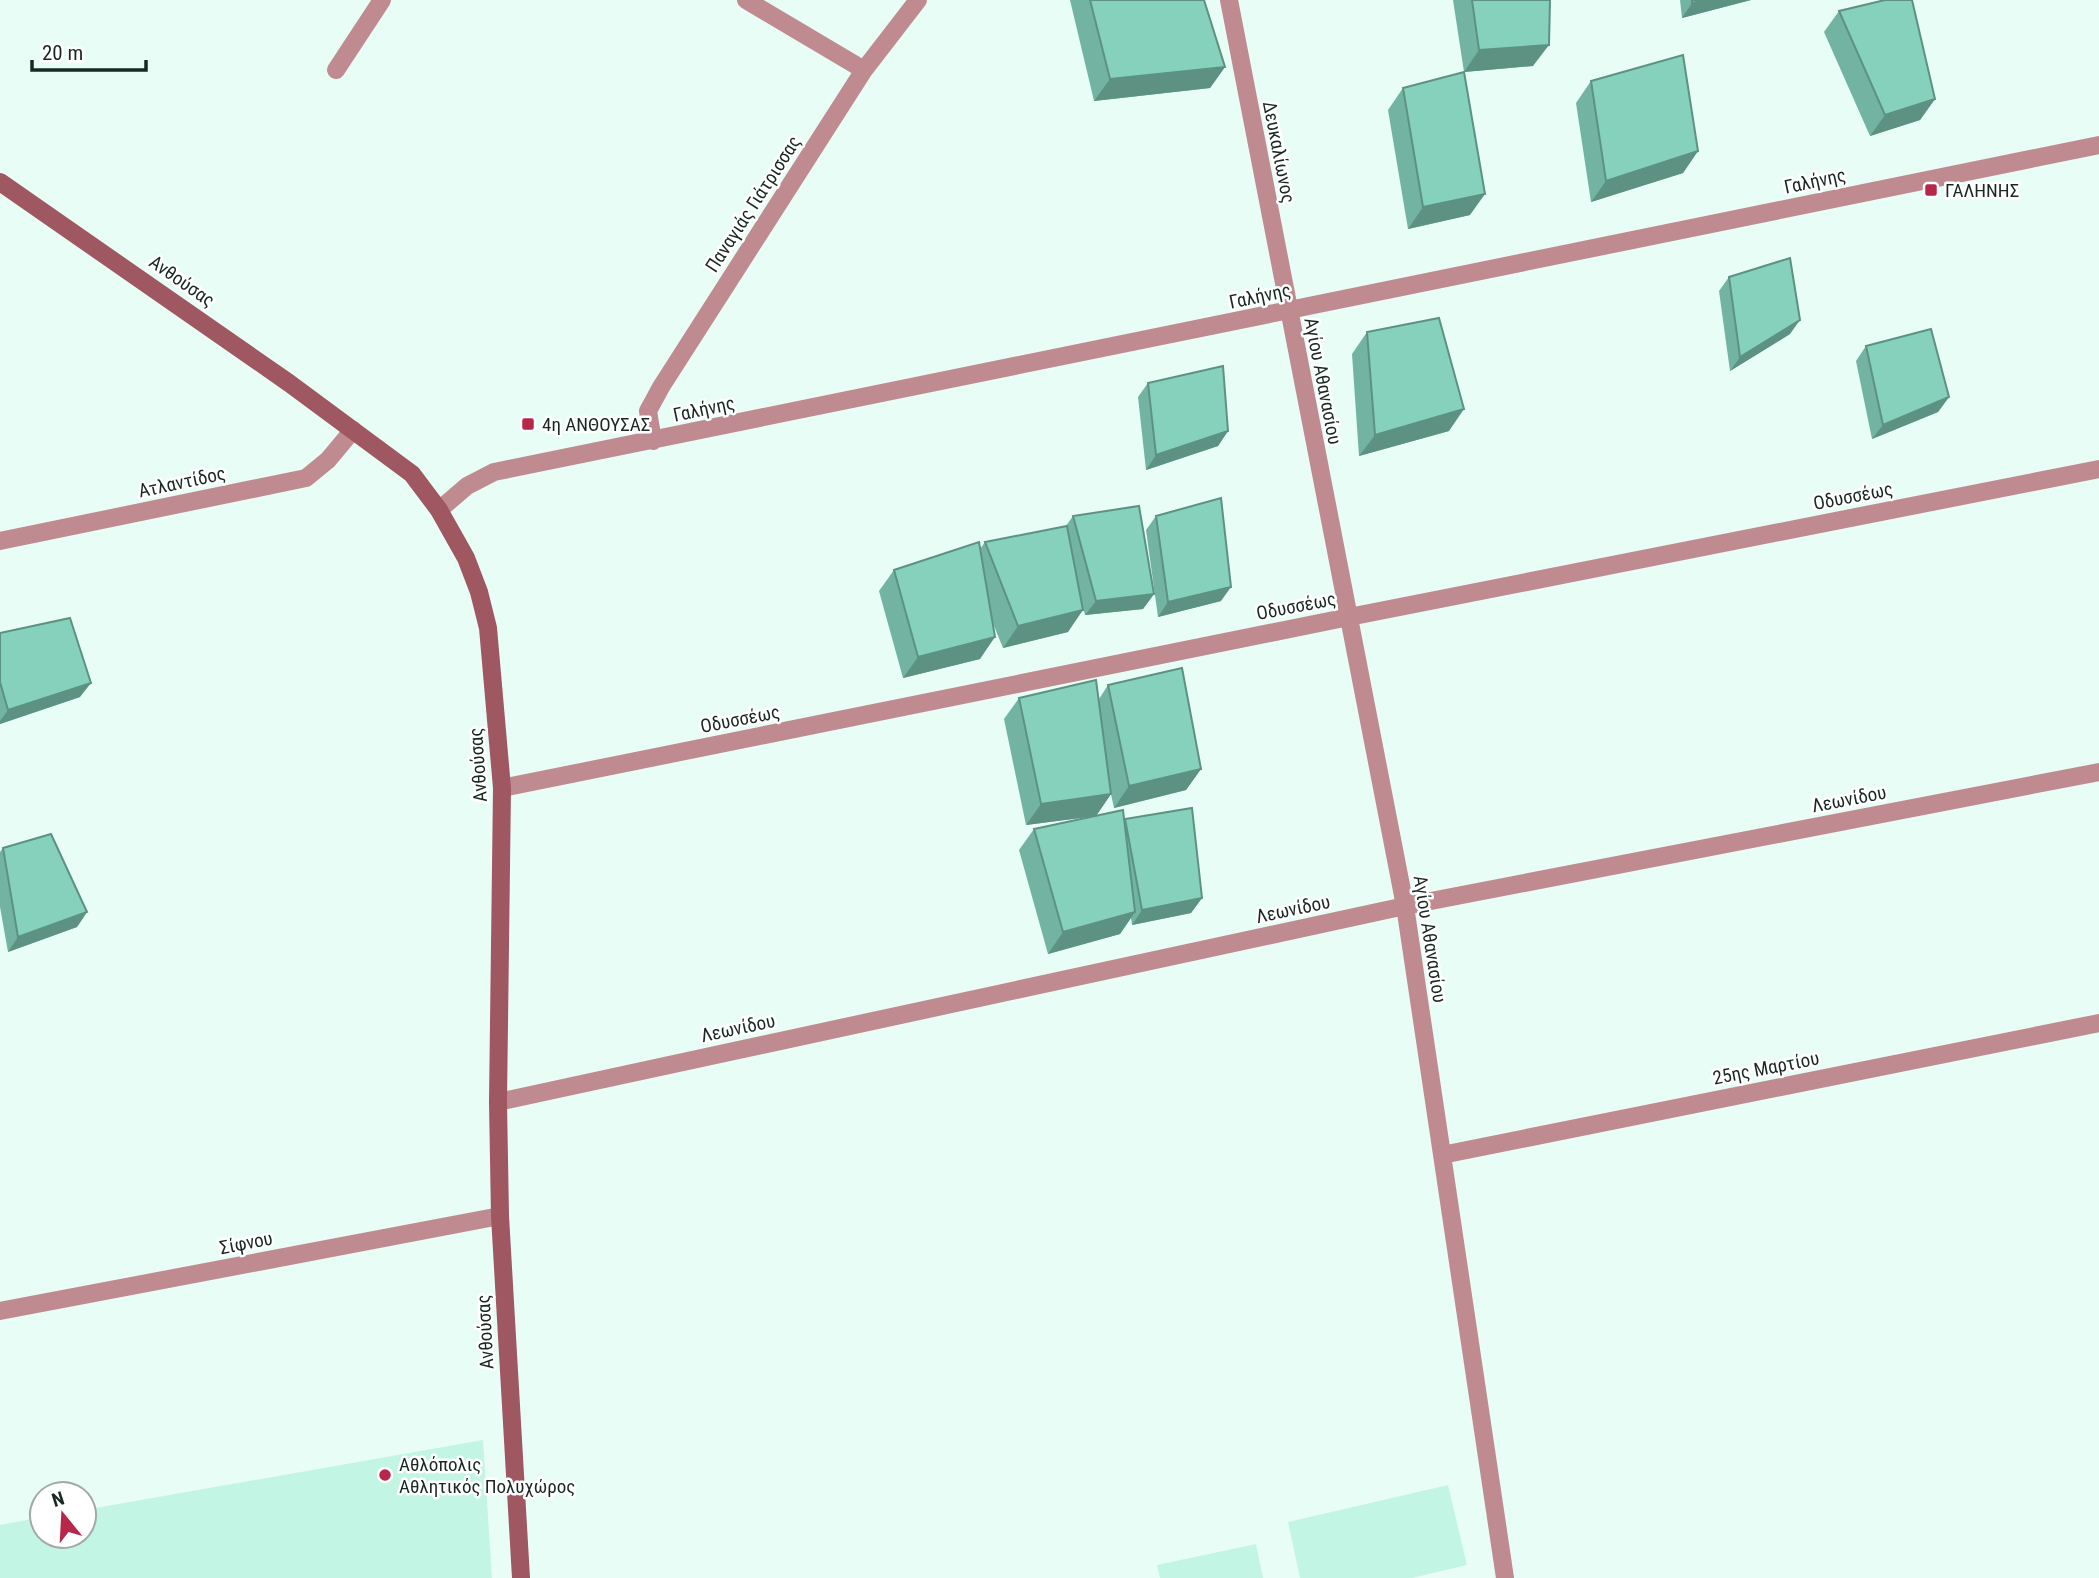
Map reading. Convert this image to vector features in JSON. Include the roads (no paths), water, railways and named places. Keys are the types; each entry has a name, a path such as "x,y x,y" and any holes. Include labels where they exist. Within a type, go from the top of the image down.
{"street":[{"path":"336,70 382,0"},
{"path":"746,0 864,70"},
{"name":"Παναγιάς Γιάτρισσας","path":"653,441 649,411 661,387 864,70 918,0"},
{"name":"Δευκαλίωνος","path":"1229,0 1287,311"},
{"name":"Γαλήνης","path":"439,510 467,486 494,472 2099,145"},
{"name":"Ανθούσας","path":"0,182 155,288 412,474 439,510 466,558 479,592 488,628 502,788 498,1101 500,1216 521,1578"},
{"name":"Αγίου Αθανασίου","path":"1287,311 1405,906 1505,1578"},
{"name":"Ατλαντίδος","path":"0,541 306,478 328,460 353,430"},
{"name":"Οδυσσέως","path":"502,788 2099,469"},
{"name":"Λεωνίδου","path":"498,1101 1405,906 2099,772"},
{"name":"25ης Μαρτίου","path":"1442,1155 2099,1023"},
{"name":"Σίφνου","path":"0,1311 500,1216"}],"place":[{"name":"ΓΑΛΗΝΗΣ","path":"1931,190"},
{"name":"4η ΑΝΘΟΥΣΑΣ","path":"528,424"},
{"name":"Αθλόπολις Αθλητικός Πολυχώρος","path":"385,1475"}]}
